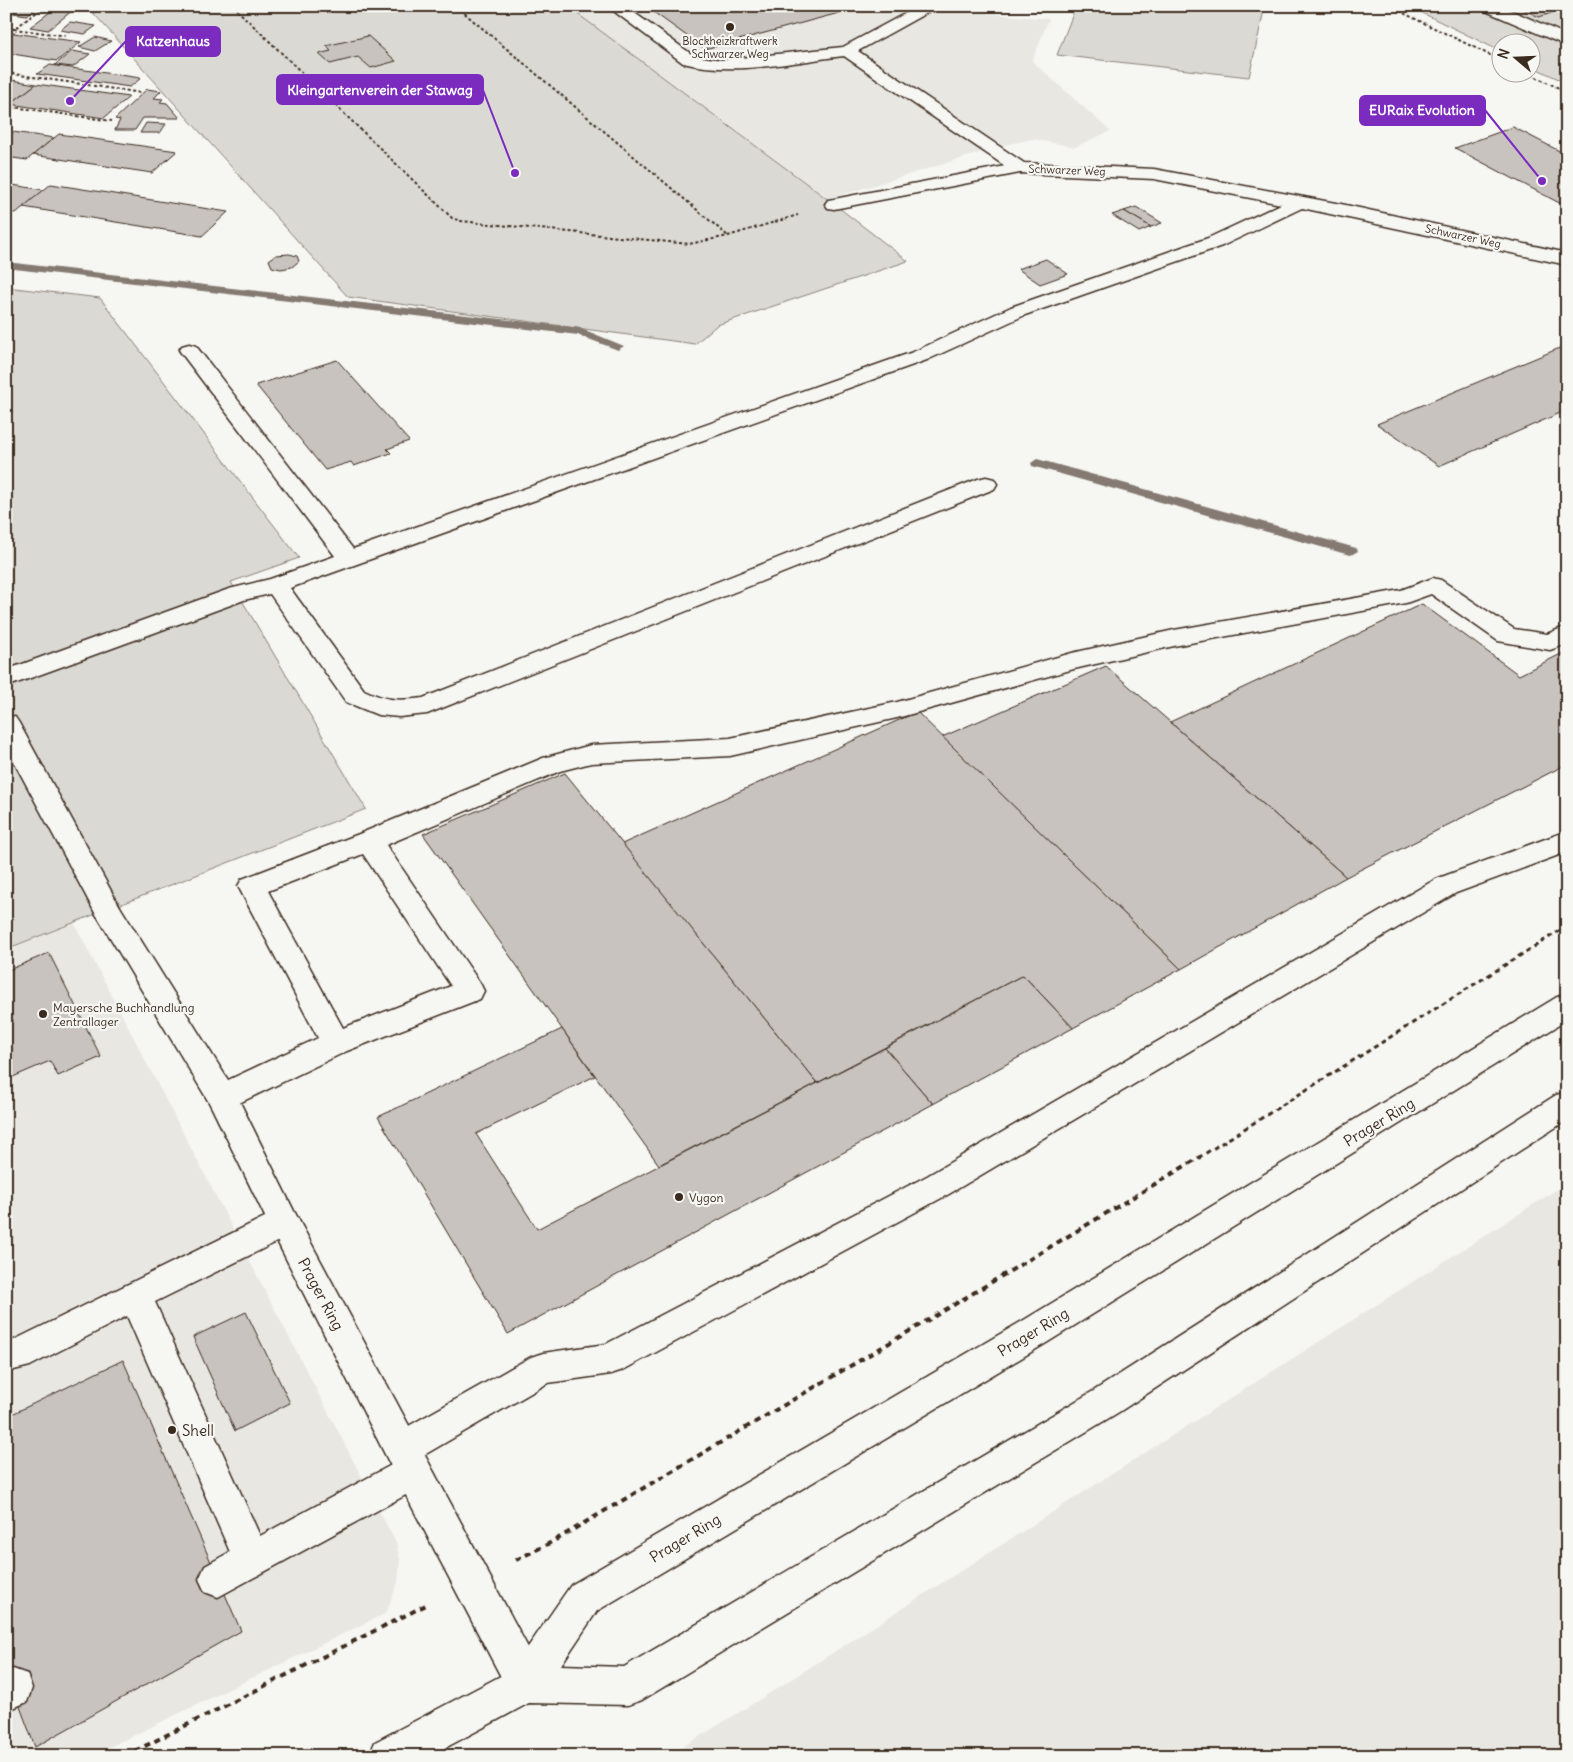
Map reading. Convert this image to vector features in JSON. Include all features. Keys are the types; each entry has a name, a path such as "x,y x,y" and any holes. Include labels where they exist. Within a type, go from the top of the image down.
{"main road":[{"path":"615,6 689,60 722,65 848,51 931,6"},
{"path":"1487,6 1567,41"},
{"path":"848,51 1020,168"},
{"name":"Schwarzer Weg","path":"834,204 1020,168 1154,174 1300,202 1567,259"},
{"path":"6,679 237,594 276,584 920,356 1018,310 1215,242 1300,202"},
{"path":"189,350 348,558"},
{"path":"276,584 355,696 378,707 399,709 427,706 986,484"},
{"path":"336,1043 252,886 369,841 552,764 583,756 730,747 897,710 1072,661 1174,638 1406,596 1433,585 1507,636 1550,642 1567,634"},
{"name":"Prager Ring","path":"6,723 107,909 222,1097 284,1223 526,1684"},
{"path":"222,1097 336,1043 470,991 369,841"},
{"path":"218,1579 252,1560 407,1460 543,1368 611,1358 938,1185 1446,886 1567,841"},
{"name":"Prager Ring","path":"389,1756 526,1684 584,1598 1036,1331 1567,1005"},
{"name":"Prager Ring","path":"526,1684 628,1686 1108,1401 1567,1104"},
{"path":"6,1357 18,1355 284,1223"},
{"path":"135,1296 252,1560"}],"path":[{"path":"14,29 45,6"},
{"path":"233,6 452,218 460,221 673,243 703,242 834,204"},
{"path":"456,6 728,236"},
{"path":"1389,6 1490,55"},
{"path":"6,28 68,36"},
{"path":"6,73 142,93"},
{"path":"1540,79 1567,92"},
{"path":"6,106 112,121"},
{"path":"125,1756 552,1542 991,1284 1384,1045 1567,926"}],"shaded area":[{"path":"87,6 567,6 908,261 717,325 695,344 348,297"},
{"path":"567,6 952,6 951,10 1049,19 1032,61 1110,131 1075,147 1033,139 1009,144 828,199"},
{"path":"1076,6 1265,6 1249,77 1057,55"},
{"path":"1408,6 1567,6 1567,83 1540,70 1540,32 1490,32 1490,46"},
{"path":"6,287 100,298 299,558 231,582 366,809 6,949"},
{"name":"Shell","path":"74,923 396,1543 400,1560 398,1582 386,1613 91,1756 6,1756 6,949"},
{"path":"1567,1183 1567,1756 668,1756 759,1700"}],"building":[{"path":"6,6 39,6 27,15 6,12"},
{"path":"58,6 78,6 48,30 30,27"},
{"name":"Blockheizkraftwerk Schwarzer Weg","path":"645,6 865,6 705,49"},
{"path":"1517,6 1567,6 1567,8 1539,17"},
{"path":"70,22 96,26 85,34 60,30"},
{"path":"6,32 81,42 57,61 6,53"},
{"path":"368,36 396,61 371,68 358,57 330,64 319,54 331,51 326,46"},
{"path":"95,37 111,41 95,51 79,47"},
{"path":"72,51 90,54 73,67 55,65"},
{"path":"50,65 141,78 130,87 37,74"},
{"path":"6,79 36,84 10,104 6,103"},
{"path":"36,84 129,97 104,118 10,104"},
{"path":"147,89 161,91 154,98 163,99 160,102 167,103 180,118 143,118 135,130 115,130 120,120 115,119"},
{"path":"146,123 166,124 160,133 140,133"},
{"path":"1513,127 1567,155 1567,207 1455,148"},
{"path":"6,131 54,138 27,160 6,157"},
{"path":"59,134 177,151 152,173 33,155"},
{"path":"6,184 44,190 16,213 6,212"},
{"path":"51,184 228,212 202,236 23,207"},
{"path":"1136,207 1162,223 1151,227 1124,211"},
{"path":"1124,211 1151,227 1139,232 1112,215"},
{"path":"289,254 297,256 299,261 292,267 281,269 272,267 269,260 276,255"},
{"path":"1046,259 1068,274 1040,284 1018,269"},
{"path":"1567,345 1567,410 1439,466 1377,424"},
{"path":"337,360 409,441 387,449 391,453 354,466 351,462 325,470 256,385"},
{"path":"1422,604 1519,675 1567,651 1567,764 1346,877 1170,722"},
{"path":"1106,666 1346,877 1181,969 942,737"},
{"path":"917,712 1181,969 1073,1028 1023,975 817,1083 622,844"},
{"path":"565,773 817,1083 659,1165 423,834"},
{"name":"Mayersche Buchhandlung Zentrallager","path":"49,953 101,1057 58,1076 50,1061 6,1080 6,971"},
{"path":"1023,975 1073,1028 933,1104 885,1048"},
{"name":"Vygon","path":"562,1029 595,1076 476,1134 537,1229 885,1048 933,1104 508,1334 378,1117"},
{"path":"246,1312 290,1403 235,1431 193,1337"},
{"path":"123,1360 241,1631 35,1747 6,1669 6,1417"}],"waterway":[{"path":"6,265 580,332 618,346"},
{"path":"1037,463 1351,551"}],"place":[{"name":"Blockheizkraftwerk Schwarzer Weg","path":"730,27"},
{"name":"Katzenhaus","path":"70,101"},
{"name":"Kleingartenverein der Stawag","path":"515,173"},
{"name":"EURaix Evolution","path":"1542,181"},
{"name":"Mayersche Buchhandlung Zentrallager","path":"43,1014"},
{"name":"Vygon","path":"679,1197"},
{"name":"Shell","path":"172,1430"}]}
